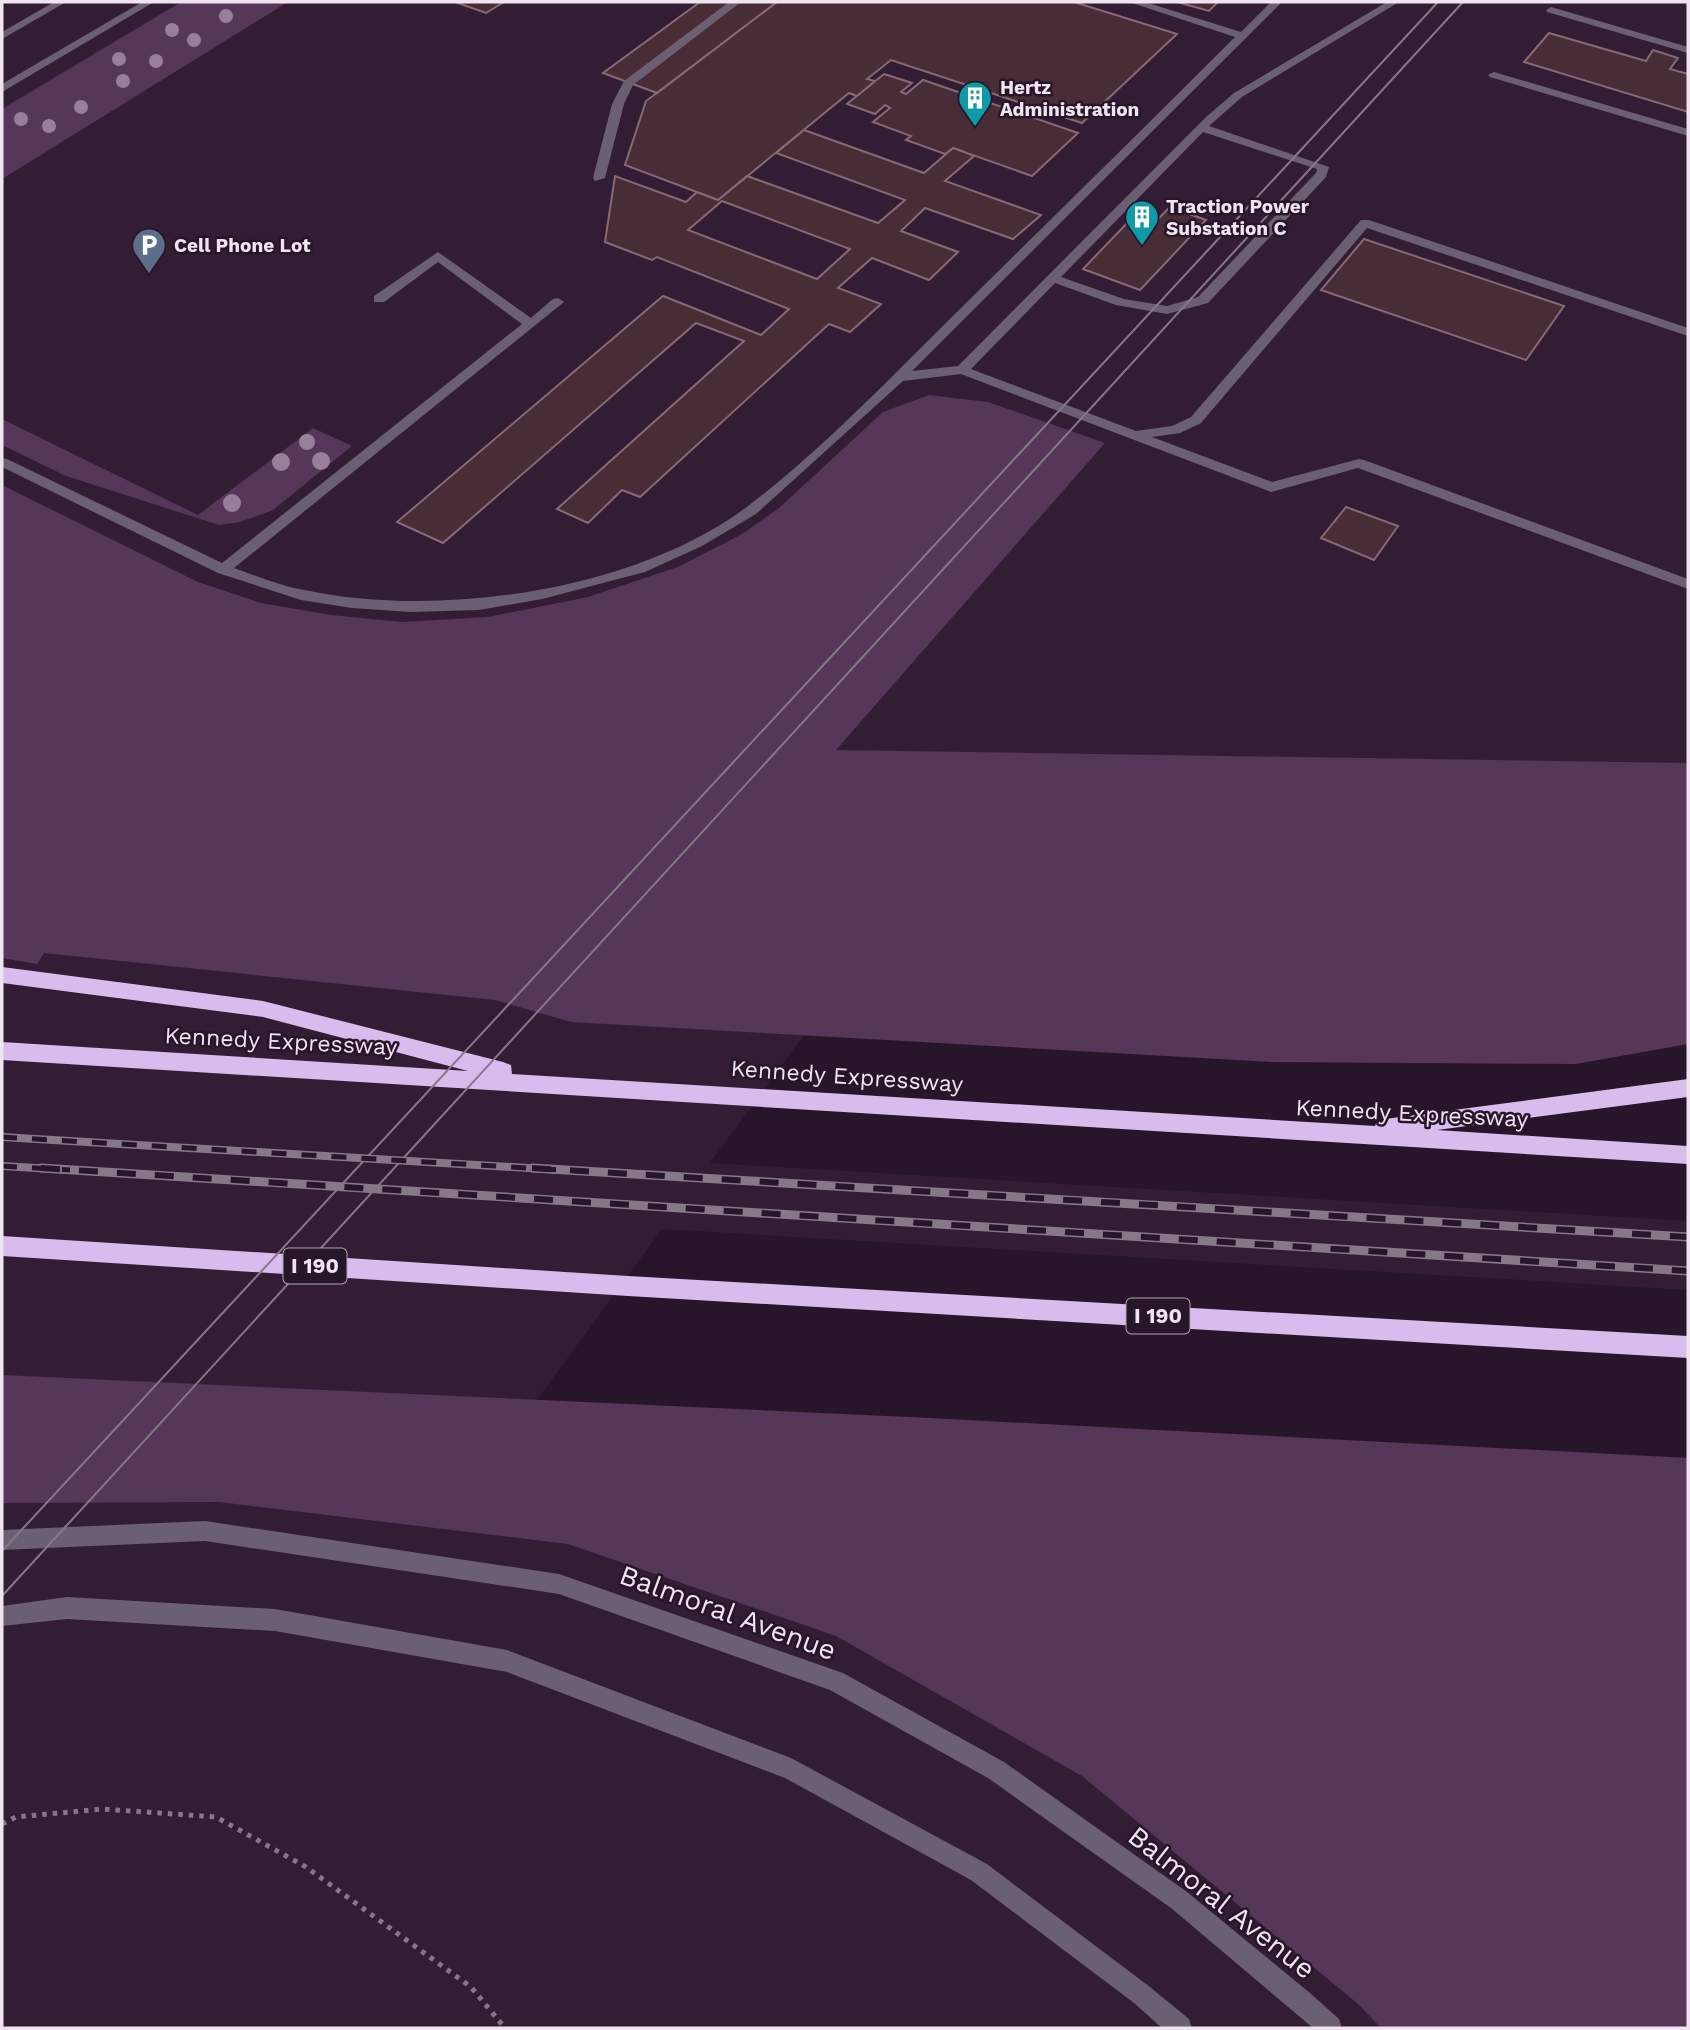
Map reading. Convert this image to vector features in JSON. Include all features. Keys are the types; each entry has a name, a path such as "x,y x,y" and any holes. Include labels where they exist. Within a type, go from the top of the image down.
{"highway":[{"path":"2,975 263,1009 549,1083"},
{"name":"Kennedy Expressway","path":"2,1051 1688,1155"},
{"path":"1335,1135 1688,1088"},
{"name":"I 190","path":"2,1246 642,1287 1688,1347"},
{"path":"2,1253 71,1250"}],"street":[{"path":"2,36 61,2"},
{"path":"2,89 149,2"},
{"path":"599,178 618,104 628,83 736,2"},
{"path":"1134,2 1242,36"},
{"path":"2,462 223,569 301,595 352,603 411,607 479,605 542,594 640,569 697,543 751,511 796,474 899,377 1277,2"},
{"path":"962,370 1238,95 1394,2"},
{"path":"1551,10 1688,50"},
{"path":"1494,75 1688,133"},
{"path":"1052,278 1121,302 1167,310 1203,300 1322,174 1322,167 1202,128"},
{"path":"1137,435 1175,430 1196,420 1365,223 1688,332"},
{"path":"379,299 438,256 531,324"},
{"path":"223,569 558,302"},
{"path":"899,377 962,370 1271,487 1359,463 1688,584"},
{"name":"Balmoral Avenue","path":"2,1540 205,1531 559,1584 835,1681 996,1770 1179,1900 1331,2028"},
{"path":"2,1616 67,1608 275,1620 507,1661 791,1769 979,1872 1142,1995 1180,2028"}],"path":[{"path":"2,1824 16,1817 103,1809 216,1817 306,1867 471,1987 505,2028"}],"shaded area":[{"path":"2,2 1688,2 1688,882 887,922 710,1163 1688,1221 1688,1290 662,1229 518,1426 1509,2028 2,2028"},
{"path":"181,2 288,2 2,179 2,109"},
{"path":"929,395 988,402 1105,443 836,750 1688,763 1688,1044 1576,1064 1272,1062 571,1022 495,1000 44,953 37,964 2,958 2,485 198,582 261,603 331,615 402,622 488,617 588,597 678,567 742,534 779,508 883,412"},
{"path":"2,419 198,515 313,428 352,446 273,510 240,522 219,525 66,476 2,445"},
{"path":"2,1375 930,1418 1688,1458 1688,2028 1381,2028 1358,2004 1082,1776 836,1636 568,1544 219,1502 2,1503"}],"building":[{"path":"455,2 504,2 486,13"},
{"path":"700,2 777,2 657,93 603,73"},
{"path":"777,2 1074,2 1177,34 1082,123 891,60 867,79 875,81 857,96 849,93 718,200 625,165 646,101"},
{"path":"1177,2 1218,2 1209,11"},
{"path":"1549,33 1646,61 1653,50 1678,58 1670,69 1688,74 1688,112 1524,62"},
{"name":"Hertz Administration","path":"884,74 912,83 901,92 906,94 923,80 1078,133 1032,176 953,148 945,154 906,140 911,136 873,122 890,108 885,105 875,114 847,104"},
{"path":"804,130 924,173 953,148 974,156 945,181 1041,215 1013,239 925,208 901,231 958,252 929,280 872,258 838,288 881,304 850,332 829,324 640,497 622,490 588,523 557,509 744,341 696,323 443,543 397,522 663,296 761,335 789,309 657,257 652,260 605,242 615,176 686,202 697,192 718,200 747,176 878,223 905,200 776,153","holes":["722,201 850,249 817,279 688,230"]},
{"name":"Traction Power Substation C","path":"1170,207 1206,220 1140,290 1083,269 1132,218 1152,225"},
{"path":"1364,239 1564,306 1526,360 1321,290"},
{"path":"1346,507 1398,526 1374,560 1321,538"}],"tram line":[{"path":"2,1551 1438,2"},
{"path":"2,1596 1463,2"}],"railway":[{"path":"2,1137 562,1170"},
{"path":"2,1166 70,1170"},
{"path":"41,1168 1688,1271"},
{"path":"532,1168 1688,1237"}],"place":[{"name":"Hertz Administration","path":"975,128"},
{"name":"Traction Power Substation C","path":"1142,247"},
{"name":"Cell Phone Lot","path":"149,275"}]}
